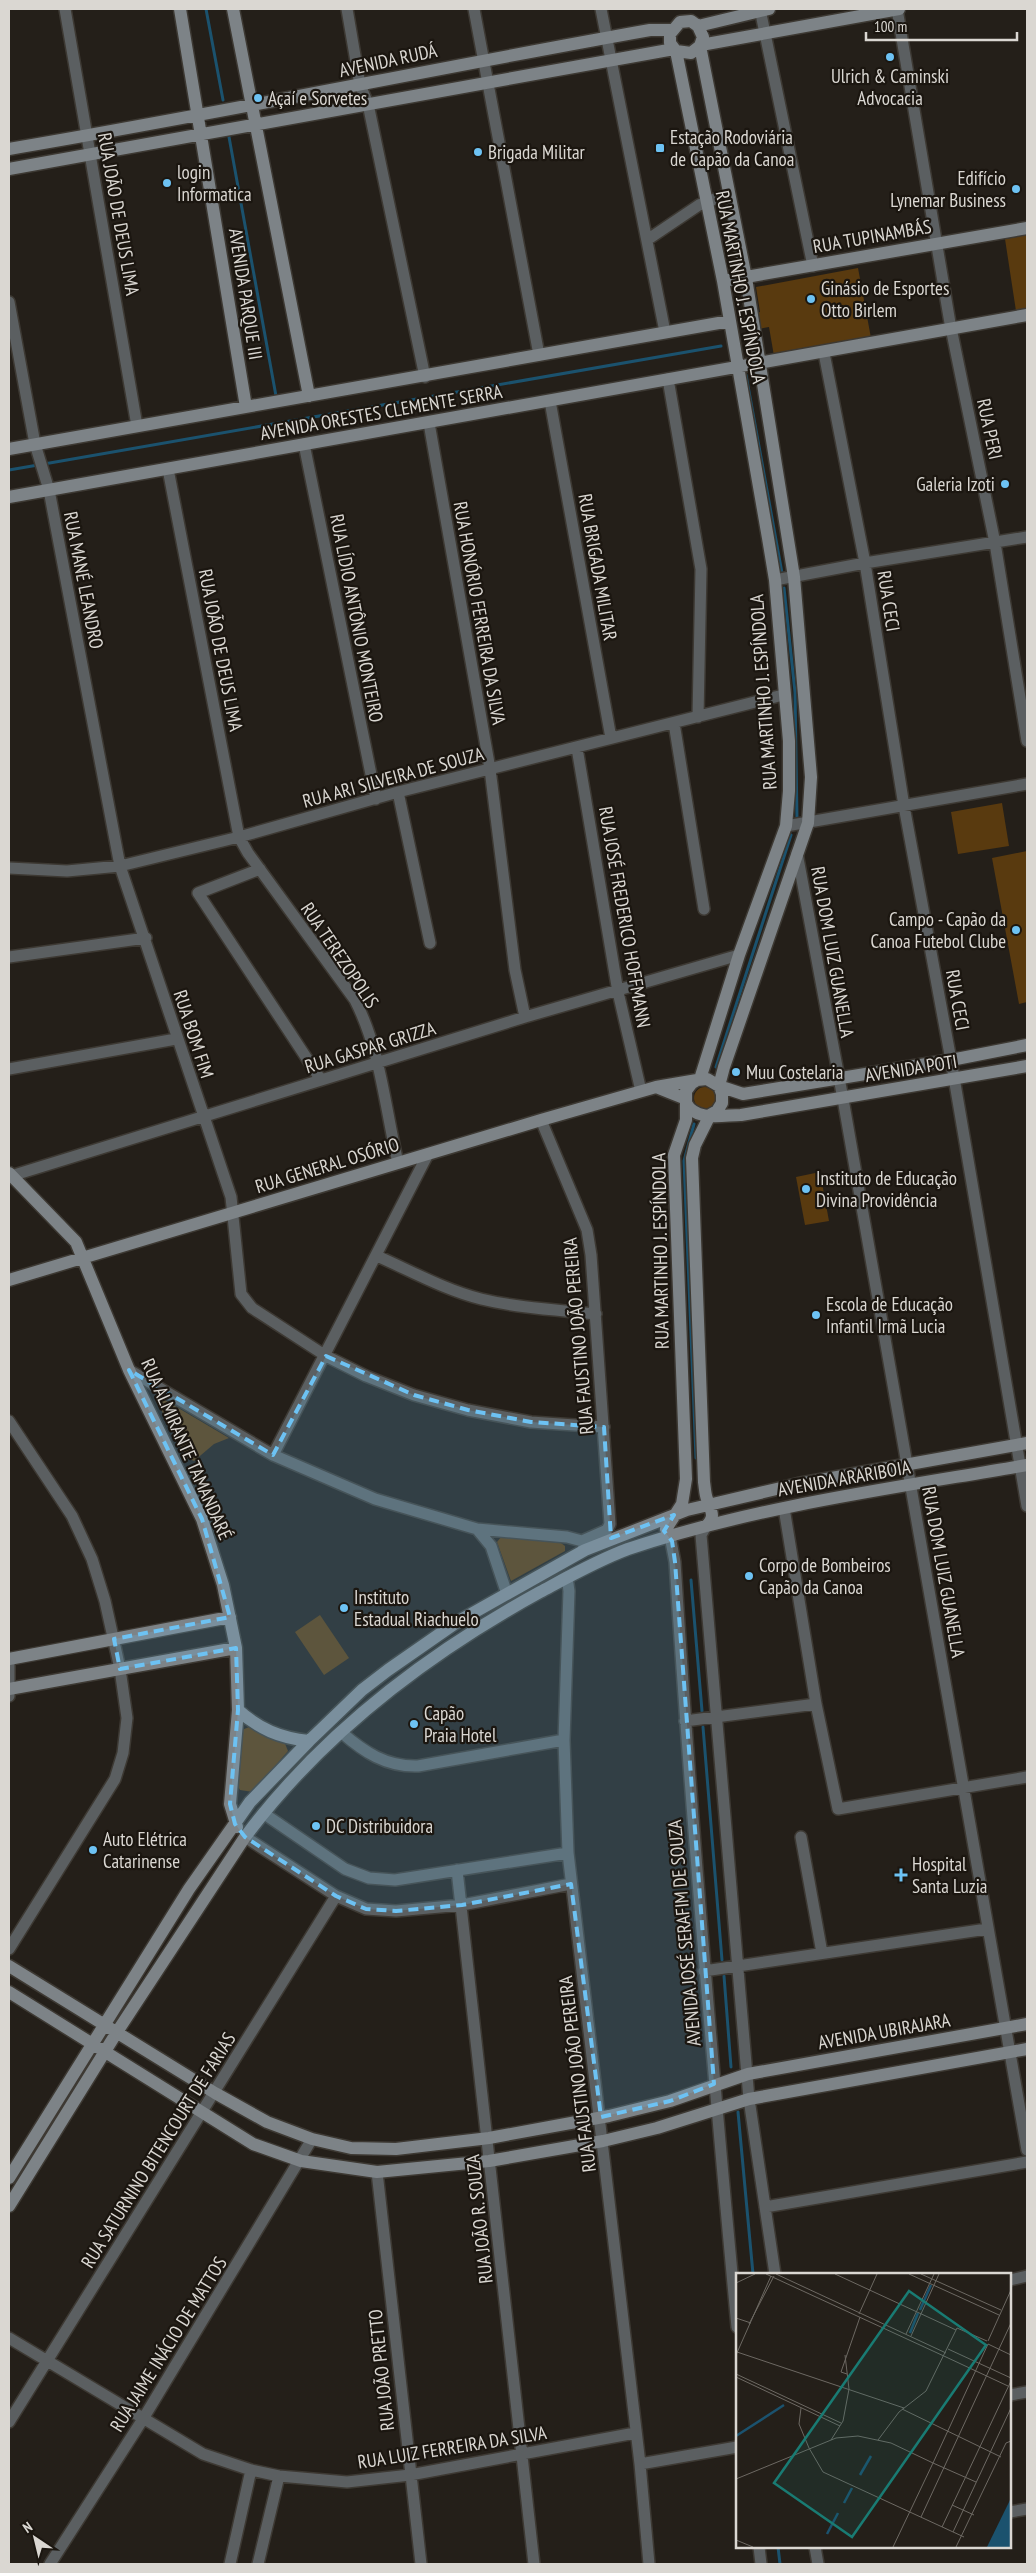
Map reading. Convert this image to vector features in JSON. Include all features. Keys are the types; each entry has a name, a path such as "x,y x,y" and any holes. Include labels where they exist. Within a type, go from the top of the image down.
{"main road":[{"name":"AVENIDA PARQUE III","path":"180,9 246,407"},
{"path":"233,9 251,107 258,124 309,396"},
{"name":"AVENIDA RUDÁ","path":"9,149 198,114 251,107 484,59 650,30 671,30 680,22 686,20 698,26 763,9"},
{"name":"AVENIDA RUDÁ","path":"9,169 613,60 675,50 691,53 700,46 766,32 898,9"},
{"name":"RUA MARTINHO J. ESPÍNDOLA","path":"698,26 703,37 700,46 746,278 794,577 811,777 808,823 719,1086 722,1094 722,1103 717,1111 710,1115 695,1145 692,1158 704,1482 710,1505"},
{"name":"RUA MARTINHO J. ESPÍNDOLA","path":"670,1536 666,1529 682,1504 686,1479 674,1154 686,1120 686,1091 699,1080 739,955 786,826 789,791 789,741 775,580 723,281 675,50 669,38 671,30"},
{"name":"RUA TUPINAMBÁS","path":"723,281 1027,228"},
{"name":"AVENIDA ORESTES CLEMENTE SERRA","path":"9,497 668,379 824,353 1027,315"},
{"name":"AVENIDA ORESTES CLEMENTE SERRA","path":"9,449 730,321"},
{"name":"AVENIDA POTI","path":"699,1080 707,1079 719,1086 743,1094 951,1060 1027,1045"},
{"name":"AVENIDA POTI","path":"686,1101 690,1110 699,1116 741,1115 955,1080 1027,1066"},
{"name":"RUA GENERAL OSÓRIO","path":"9,1280 641,1091 699,1080"},
{"path":"656,1087 686,1101"},
{"name":"RUA ALMIRANTE TAMANDARÉ","path":"10,1174 76,1242 129,1370 202,1519 224,1585 236,1648 238,1710 230,1804 235,1824 245,1837"},
{"name":"AVENIDA ARARIBOIA","path":"9,2178 189,1889 235,1824 268,1782 362,1690 388,1670 457,1622 507,1594 584,1545 710,1505 798,1484 1022,1444"},
{"path":"938,1459 942,1480"},
{"name":"AVENIDA ARARIBOIA","path":"9,2206 117,2032 245,1837 263,1813 341,1732 379,1698 457,1643 514,1606 626,1550 706,1526 784,1508 1024,1465"},
{"path":"833,1478 836,1499"},
{"path":"798,1484 801,1505"},
{"path":"706,1526 712,1516 710,1505"},
{"path":"9,1658 230,1617"},
{"path":"9,1691 236,1648"},
{"path":"238,1710 253,1724 272,1733 287,1739 309,1741"},
{"name":"AVENIDA UBIRAJARA","path":"9,1966 215,2093 268,2122 312,2139 351,2148 396,2149 488,2138 601,2117 670,2101 714,2084 748,2074 1027,2024"},
{"path":"9,1992 203,2111 253,2144 301,2161 377,2172 489,2161 603,2141 657,2128 715,2108 749,2099 1027,2049"}],"street":[{"name":"RUA JOÃO DE DEUS LIMA","path":"65,9 137,426"},
{"path":"346,9 360,85 368,104 424,376"},
{"path":"474,9 539,355"},
{"path":"601,9 613,60 665,332"},
{"path":"763,9 813,266"},
{"name":"RUA PERI","path":"898,9 936,244 995,543 1027,741"},
{"path":"647,240 706,202 728,194"},
{"name":"RUA MANÉ LEANDRO","path":"9,302 35,444 49,490 120,866"},
{"name":"RUA CECI","path":"824,353 865,562 904,806 1022,1444 1027,1506"},
{"path":"668,379 701,569 698,717"},
{"name":"RUA BRIGADA MILITAR","path":"550,401 611,738"},
{"name":"RUA HONÓRIO FERREIRA DA SILVA","path":"429,423 490,768 514,970 525,1017"},
{"name":"RUA LÍDIO ANTÔNIO MONTEIRO","path":"304,444 376,799"},
{"name":"RUA JOÃO DE DEUS LIMA","path":"168,469 239,837"},
{"path":"775,580 865,562 1027,537"},
{"name":"RUA ARI SILVEIRA DE SOUZA","path":"9,868 67,871 120,866 239,837 490,768 577,748 784,695"},
{"path":"674,723 704,909"},
{"name":"RUA JOSÉ FREDERICO HOFFMANN","path":"577,748 618,992 641,1091"},
{"path":"786,826 1027,784"},
{"path":"398,792 430,943"},
{"name":"RUA TEREZOPOLIS","path":"239,837 355,1000 364,1018 378,1063 398,1163"},
{"name":"RUA DOM LUIZ GUANELLA","path":"797,853 843,1099 1027,2150"},
{"name":"RUA BOM FIM","path":"120,866 146,938 176,1039 231,1198 241,1294 252,1308 326,1356 366,1376 414,1395 468,1410 531,1422 604,1427"},
{"path":"260,869 198,893 321,1080"},
{"path":"9,957 146,938"},
{"name":"RUA GASPAR GRIZZA","path":"10,1174 203,1117 525,1017 618,992 739,955"},
{"path":"9,1069 176,1039"},
{"name":"RUA FAUSTINO JOÃO PEREIRA","path":"541,1120 587,1230 592,1255 610,1524 606,1530 584,1545"},
{"path":"273,1455 326,1356 428,1154"},
{"path":"377,1256 480,1299 525,1307 596,1314"},
{"path":"129,1370 273,1455 375,1499 477,1529 567,1537 584,1545"},
{"path":"9,1421 72,1516 92,1559 114,1638 127,1718 123,1753 115,1779 9,1949"},
{"path":"784,1508 816,1704 838,1809 1027,1776"},
{"path":"706,1526 701,1535 715,1718 749,2099 775,2273"},
{"path":"477,1529 491,1546 507,1594"},
{"name":"AVENIDA JOSÉ SERAFIM DE SOUZA","path":"670,1536 675,1562 685,1721 715,2108 736,2316"},
{"name":"RUA FAUSTINO JOÃO PEREIRA","path":"567,1578 570,1591 564,1740 568,1853 601,2117 640,2464 649,2564"},
{"path":"9,1658 9,1691"},
{"path":"685,1721 816,1704"},
{"path":"341,1732 358,1747 382,1760 404,1766 418,1766 564,1740"},
{"path":"263,1813 345,1869 369,1878 394,1880 568,1853"},
{"path":"245,1837 336,1896 366,1909 396,1911 462,1904 571,1884"},
{"path":"801,1837 822,1952"},
{"name":"RUA JOÃO R. SOUZA","path":"458,1870 534,2564"},
{"name":"RUA SATURNINO BITENCOURT DE FARIAS","path":"9,2422 336,1896"},
{"path":"704,1971 987,1929"},
{"name":"RUA JAIME INÁCIO DE MATTOS","path":"50,2564 143,2419 301,2161 312,2139"},
{"path":"765,2207 1027,2162"},
{"name":"RUA JOÃO PRETTO","path":"377,2172 421,2564"},
{"path":"1011,2280 1027,2276"},
{"name":"RUA LUIZ FERREIRA DA SILVA","path":"9,2338 203,2454 251,2470 279,2476 347,2482 410,2475 635,2432"},
{"path":"1011,2396 1027,2392"},
{"path":"640,2464 736,2446"},
{"path":"230,2564 251,2470"},
{"path":"258,2564 279,2476"},
{"path":"1011,2512 1027,2509"},
{"path":"759,2548 761,2564"},
{"path":"816,2548 818,2564"}],"highlighted area":[{"path":"326,1356 414,1395 468,1410 531,1422 604,1427 611,1538 674,1515 664,1531 672,1541 675,1562 714,2084 670,2101 601,2117 571,1884 462,1905 396,1911 366,1909 336,1896 245,1837 235,1824 230,1804 238,1710 236,1648 120,1669 114,1639 230,1617 202,1519 129,1370 273,1455"}],"shaded area":[{"path":"1027,235 1027,309 1016,311 1005,239"},
{"name":"Ginásio de Esportes Otto Birlem","path":"858,268 871,338 774,356 769,327 758,329 755,313 760,312 756,287"},
{"path":"1002,803 1009,846 958,854 951,812"},
{"name":"Campo - Capão da Canoa Futebol Clube","path":"1027,851 1027,1002 1019,1004 992,858"},
{"path":"705,1087 713,1090 716,1098 713,1106 705,1109 697,1106 694,1098 697,1090"},
{"path":"820,1172 829,1221 805,1225 796,1177"},
{"path":"158,1396 229,1438 214,1444 194,1461 187,1458 156,1400"},
{"path":"501,1537 561,1543 565,1546 565,1551 511,1581 497,1542"},
{"path":"320,1615 349,1658 324,1675 295,1632"},
{"path":"249,1727 284,1741 288,1751 253,1792 240,1790 237,1785 242,1730"}],"waterway":[{"path":"206,9 223,100"},
{"path":"229,137 276,396"},
{"path":"44,464 721,346"},
{"path":"746,375 782,573"},
{"path":"9,470 38,465"},
{"path":"784,588 795,692 797,819"},
{"path":"716,1067 791,835"},
{"path":"694,1124 684,1161 696,1458"},
{"path":"691,1580 702,1711"},
{"path":"703,1727 722,1960"},
{"path":"724,1976 731,2067"},
{"path":"738,2112 753,2273"},
{"path":"778,2548 780,2564"}],"place":[{"name":"Ulrich & Caminski Advocacia","path":"890,57"},
{"name":"Açaí e Sorvetes","path":"258,98"},
{"name":"Estação Rodoviária de Capão da Canoa","path":"660,148"},
{"name":"Brigada Militar","path":"478,152"},
{"name":"login Informatica","path":"167,183"},
{"name":"Edifício Lynemar Business","path":"1016,189"},
{"name":"Ginásio de Esportes Otto Birlem","path":"811,299"},
{"name":"Galeria Izoti","path":"1005,484"},
{"name":"Campo - Capão da Canoa Futebol Clube","path":"1016,930"},
{"name":"Muu Costelaria","path":"736,1072"},
{"name":"Instituto de Educação Divina Providência","path":"806,1189"},
{"name":"Escola de Educação Infantil Irmã Lucia","path":"816,1315"},
{"name":"Corpo de Bombeiros Capão da Canoa","path":"749,1576"},
{"name":"Instituto Estadual Riachuelo","path":"344,1608"},
{"name":"Capão Praia Hotel","path":"414,1724"},
{"name":"DC Distribuidora","path":"316,1826"},
{"name":"Auto Elétrica Catarinense","path":"93,1850"},
{"name":"Hospital Santa Luzia","path":"901,1875"}]}
